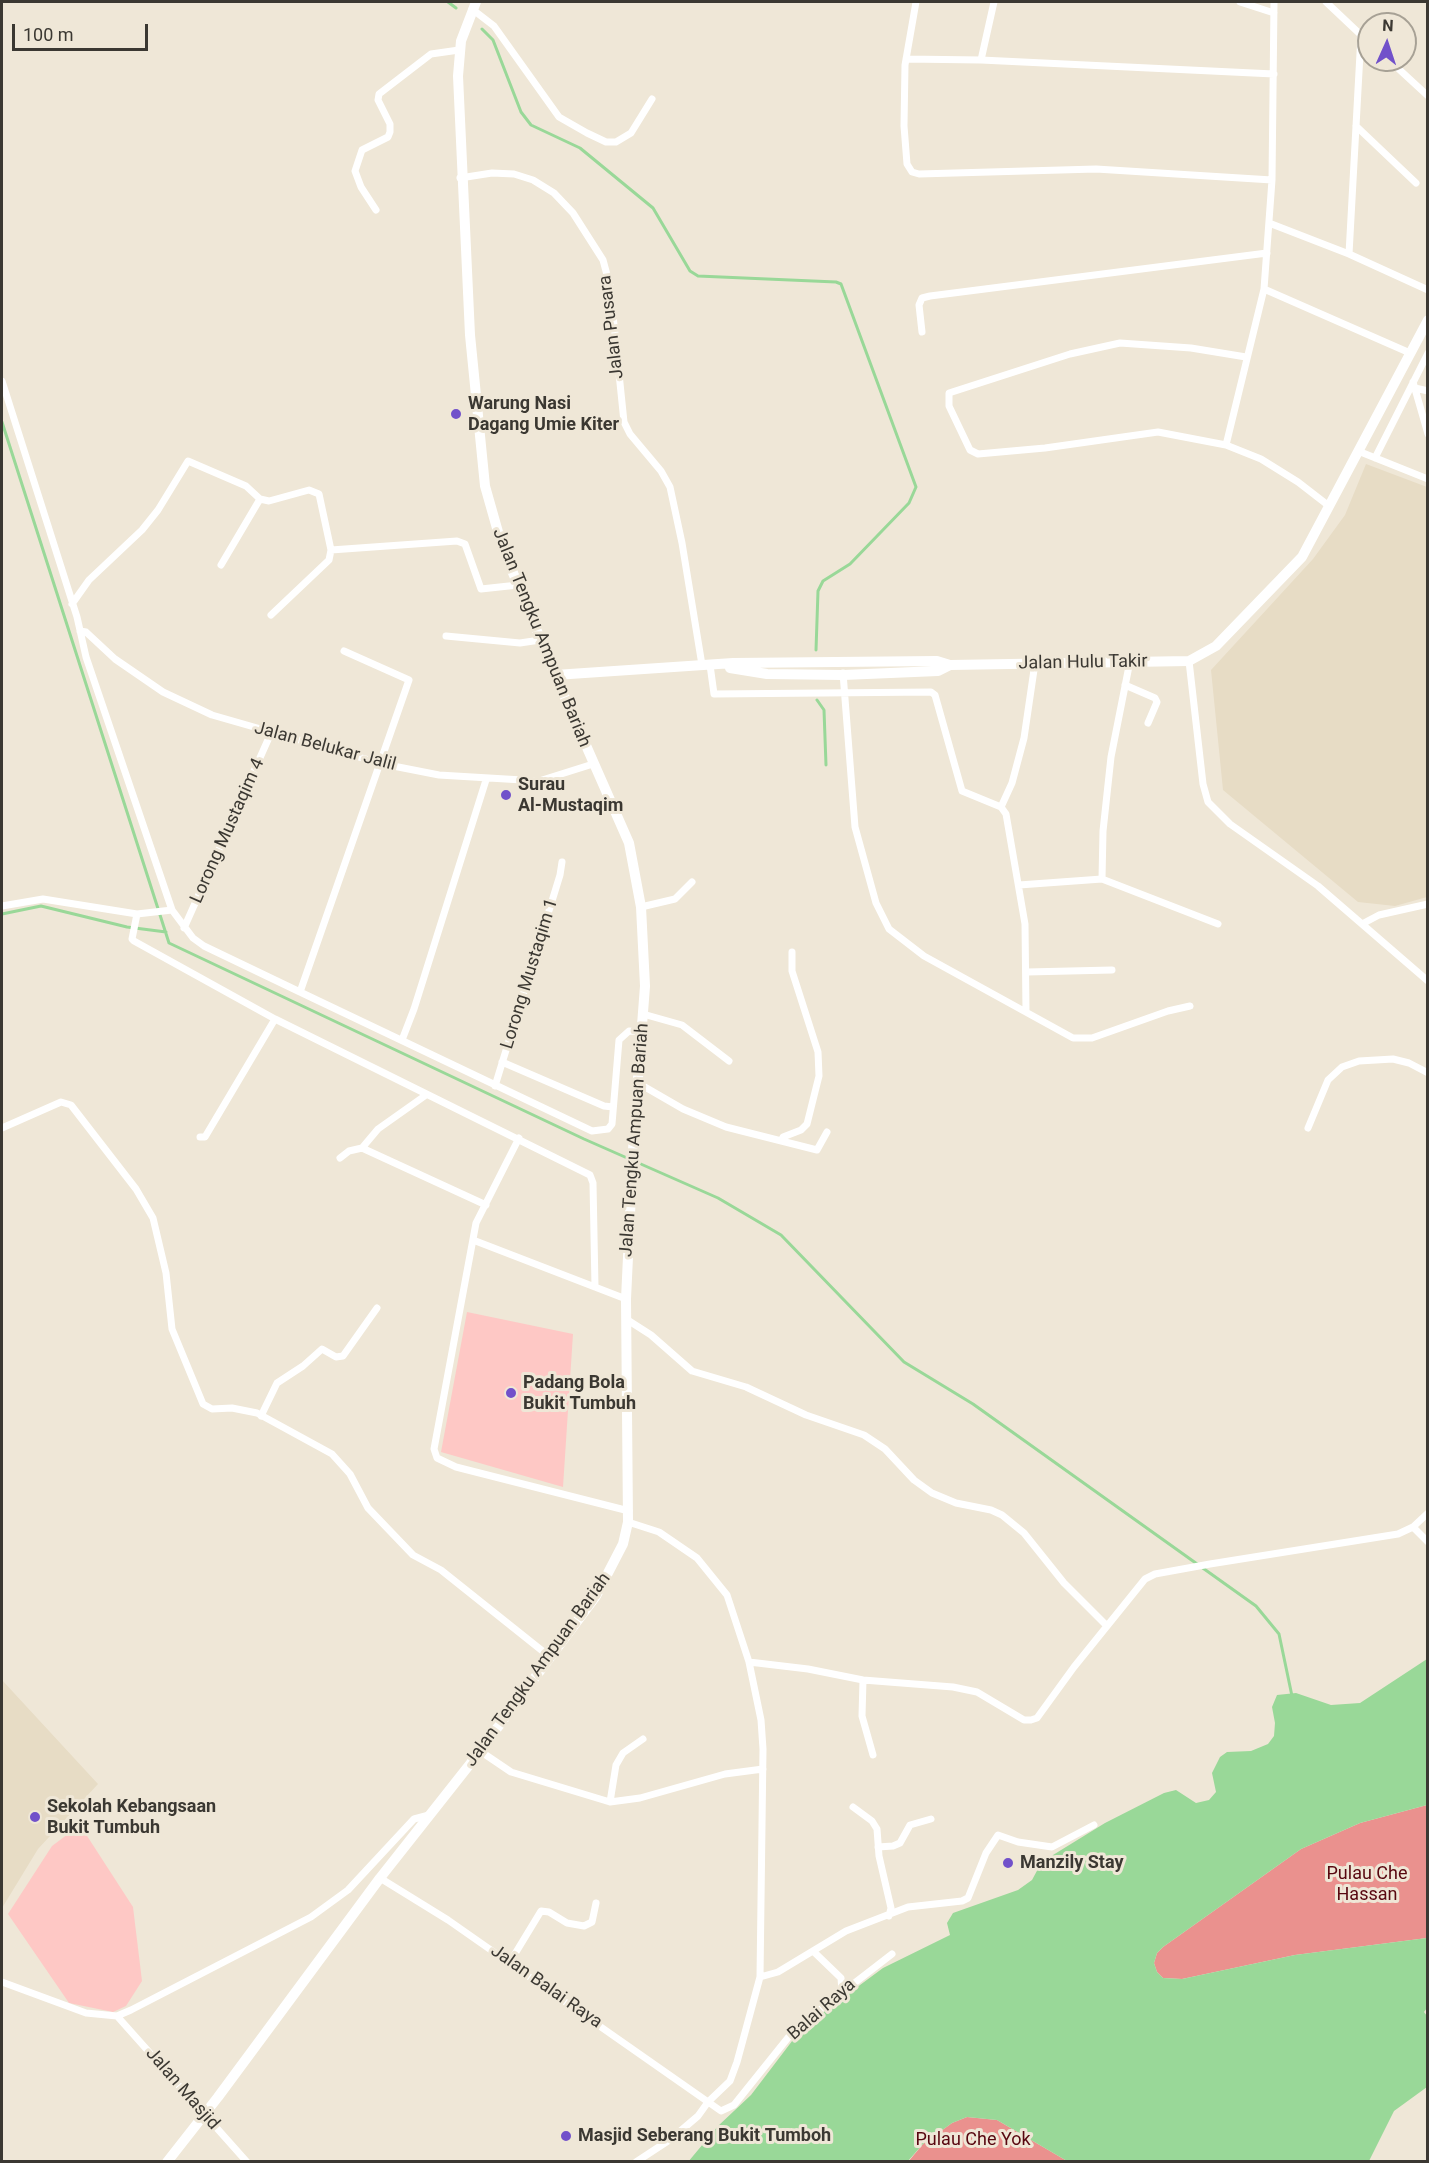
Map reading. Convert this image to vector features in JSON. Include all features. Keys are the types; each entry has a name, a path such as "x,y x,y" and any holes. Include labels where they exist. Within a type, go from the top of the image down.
{"main road":[{"name":"Jalan Tengku Ampuan Bariah","path":"167,2162 596,1596 623,1544 629,1517 626,1299 633,1130 645,977 641,907 629,843 593,764 518,585 489,508 483,477 475,402 460,178 459,50 474,5"},
{"name":"Jalan Hulu Takir","path":"555,675 706,665 842,661 937,661 950,665 1189,661 1216,646 1302,557 1428,321"},
{"path":"725,665 767,674 843,675 938,670 950,665"}],"street":[{"path":"916,2 906,59 904,126 907,164 912,172 919,174 1096,169 1272,180"},
{"path":"981,60 993,2"},
{"path":"1240,2 1274,13"},
{"path":"1226,445 1264,289 1272,180 1274,2"},
{"path":"1326,2 1357,32"},
{"path":"474,5 494,26 559,117 587,133 606,142 616,142 631,133 652,99"},
{"path":"376,210 361,187 355,171 362,150 387,137 390,132 390,124 378,100 379,94 431,54 459,50"},
{"path":"906,59 981,60 1274,74"},
{"path":"1349,254 1359,72"},
{"path":"1402,72 1428,96"},
{"path":"1356,126 1416,183"},
{"name":"Jalan Pusara","path":"460,178 514,174 533,180 554,193 573,213 603,260 610,286 624,422 630,434 661,471 669,487 714,694 844,693"},
{"path":"1269,223 1349,254 1428,290"},
{"path":"922,332 919,305 922,298 930,296 1267,253"},
{"path":"1264,289 1410,353"},
{"path":"1246,357 1191,348 1120,343 1071,354 949,393 949,406 970,450 978,454 1045,448 1158,432 1226,445 1261,459 1298,482 1329,506"},
{"path":"1375,458 1414,385 1428,353"},
{"path":"2,381 170,910 184,928 204,946 592,1131 608,1129 612,1124 619,1040 629,1031 642,1032"},
{"path":"1414,385 1428,391"},
{"path":"1414,385 1428,434"},
{"path":"1358,451 1428,479"},
{"path":"72,604 89,580 147,524 188,461 246,486 260,499 269,501 309,490 319,494 331,550 328,560 271,615"},
{"path":"221,566 260,499"},
{"path":"331,550 457,541 465,544 481,589 518,585"},
{"name":"Jalan Belukar Jalil","path":"80,631 86,632 116,659 163,692 212,715 380,763 439,775 486,780 539,781 593,764"},
{"path":"446,636 520,643 540,640"},
{"path":"300,992 409,680 344,651"},
{"path":"842,661 855,827 876,903 889,929 924,956 1026,1011 1065,1035 1081,1039 1092,1038 1168,1011 1190,1006"},
{"path":"1102,879 1103,831 1111,757 1130,661"},
{"path":"1189,661 1203,784 1208,802 1224,819 1317,886 1428,981"},
{"path":"1001,807 1012,783 1024,738 1035,663"},
{"path":"1125,685 1155,698 1157,702 1148,723"},
{"path":"844,693 931,692 935,695 962,790 965,794 1001,807 1006,814 1026,924 1026,1011"},
{"name":"Lorong Mustaqim 4","path":"184,928 271,733"},
{"path":"402,1040 414,1009 486,780"},
{"name":"Lorong Mustaqim 1","path":"495,1086 562,862"},
{"path":"1019,885 1102,879 1218,924"},
{"path":"641,907 675,899 692,882"},
{"path":"2,906 35,900 53,900 137,916 170,910"},
{"path":"1362,924 1379,915 1428,904"},
{"path":"137,916 134,941 150,951 275,1019 590,1175 593,1183 596,1287"},
{"path":"782,1141 783,1137 801,1130 807,1124 819,1076 818,1052 792,971 792,952"},
{"path":"1027,972 1112,970"},
{"path":"643,1014 682,1025 729,1061"},
{"path":"200,1137 205,1137 275,1019"},
{"path":"1308,1128 1328,1080 1342,1067 1359,1061 1393,1059 1409,1063 1428,1073"},
{"path":"502,1062 604,1106 613,1107"},
{"path":"638,1083 683,1109 717,1123 782,1141 817,1150 827,1132"},
{"path":"340,1158 349,1151 362,1148 378,1129 426,1095"},
{"path":"2,1128 61,1102 67,1102 80,1114 136,1189 153,1218 166,1273 172,1329 200,1400 212,1408 232,1408 261,1416 332,1454 350,1474 368,1508 412,1555 441,1570 550,1657"},
{"path":"519,1138 476,1223 434,1449 436,1458 456,1467 629,1517 659,1532 697,1558 717,1581 735,1614 749,1662 761,1720 763,1769 760,1977 730,2081 708,2102 698,2116 671,2139 636,2162"},
{"path":"362,1148 486,1204"},
{"path":"473,1240 626,1299"},
{"path":"261,1416 277,1383 303,1366 322,1349 336,1357 343,1356 377,1308"},
{"path":"626,1319 651,1335 692,1371 746,1387 806,1415 864,1435 885,1449 914,1480 932,1492 947,1500 1002,1515 1024,1533 1064,1583 1107,1626"},
{"path":"749,1662 808,1669 863,1680 953,1687 977,1692 1024,1720 1031,1720 1037,1718 1138,1585 1155,1574 1398,1534 1413,1527 1428,1513"},
{"path":"1413,1527 1428,1542"},
{"path":"863,1680 862,1716 873,1755"},
{"path":"610,1802 616,1765 623,1753 643,1739"},
{"path":"480,1751 511,1772 610,1802 640,1798 725,1774 763,1769"},
{"path":"853,1807 875,1825 891,1908 890,1916"},
{"path":"2,1983 70,2009 117,2016 311,1917 348,1890 414,1819 429,1815"},
{"path":"878,1847 900,1843 910,1825 932,1819"},
{"path":"760,1977 778,1972 846,1931 890,1916 908,1907 951,1904 968,1898 986,1853 998,1834 1018,1842 1052,1847 1094,1825"},
{"name":"Jalan Balai Raya","path":"380,1878 510,1962 708,2102"},
{"path":"510,1962 540,1911 549,1912 567,1923 584,1926 592,1922 596,1903"},
{"path":"813,1951 841,1978 842,1991"},
{"name":"Balai Raya","path":"708,2102 721,2111 734,2105 795,2028 892,1954"},
{"name":"Jalan Masjid","path":"117,2016 247,2162"}],"shaded area":[{"path":"1366,464 1427,487 1427,897 1395,906 1358,902 1223,790 1211,670 1313,559 1345,515"},
{"name":"Padang Bola Bukit Tumbuh","path":"467,1312 573,1334 563,1487 441,1452"},
{"path":"1427,1659 1427,1805 1360,1823 1301,1849 1163,1947 1157,1953 1154,1963 1157,1972 1163,1978 1182,1979 1295,1955 1427,1938 1427,2008 1424,2012 1427,2016 1427,2087 1394,2111 1369,2161 1067,2161 997,2120 967,2117 952,2123 923,2144 908,2161 688,2162 718,2126 751,2095 802,2028 883,1968 950,1935 947,1923 953,1913 1018,1890 1032,1880 1039,1867 1053,1855 1105,1823 1164,1793 1176,1790 1196,1803 1209,1800 1216,1792 1212,1773 1220,1757 1227,1752 1251,1751 1268,1744 1274,1736 1275,1723 1272,1707 1277,1695 1296,1693 1331,1705 1360,1703"},
{"name":"Sekolah Kebangsaan Bukit Tumbuh","path":"2,1680 98,1784 38,1849 2,1908"},
{"path":"80,1825 133,1907 142,1981 126,2006 113,2012 69,2003 8,1914 52,1846"}],"green space":[{"name":"Pulau Che Hassan","path":"1427,1805 1427,1938 1295,1955 1182,1979 1163,1978 1157,1972 1154,1963 1157,1953 1163,1947 1301,1849 1360,1823"},
{"name":"Pulau Che Yok","path":"967,2117 997,2120 1067,2161 908,2162 923,2144 952,2123"}],"waterway":[{"path":"448,2 456,8"},
{"path":"482,29 493,40 521,112 531,125 580,148 653,208 690,271 698,276 841,284 916,487 909,503 850,564 823,581 818,591 816,650"},
{"path":"2,422 169,943 584,1139 718,1198 781,1235 904,1362 973,1404 1256,1606 1279,1634 1292,1696"},
{"path":"817,700 824,710 826,765"},
{"path":"2,914 41,906 127,927 166,932"}],"place":[{"name":"Warung Nasi Dagang Umie Kiter","path":"456,414"},
{"name":"Surau Al-Mustaqim","path":"506,795"},
{"name":"Padang Bola Bukit Tumbuh","path":"511,1393"},
{"name":"Sekolah Kebangsaan Bukit Tumbuh","path":"35,1817"},
{"name":"Manzily Stay","path":"1008,1863"},
{"name":"Masjid Seberang Bukit Tumboh","path":"566,2136"}]}
